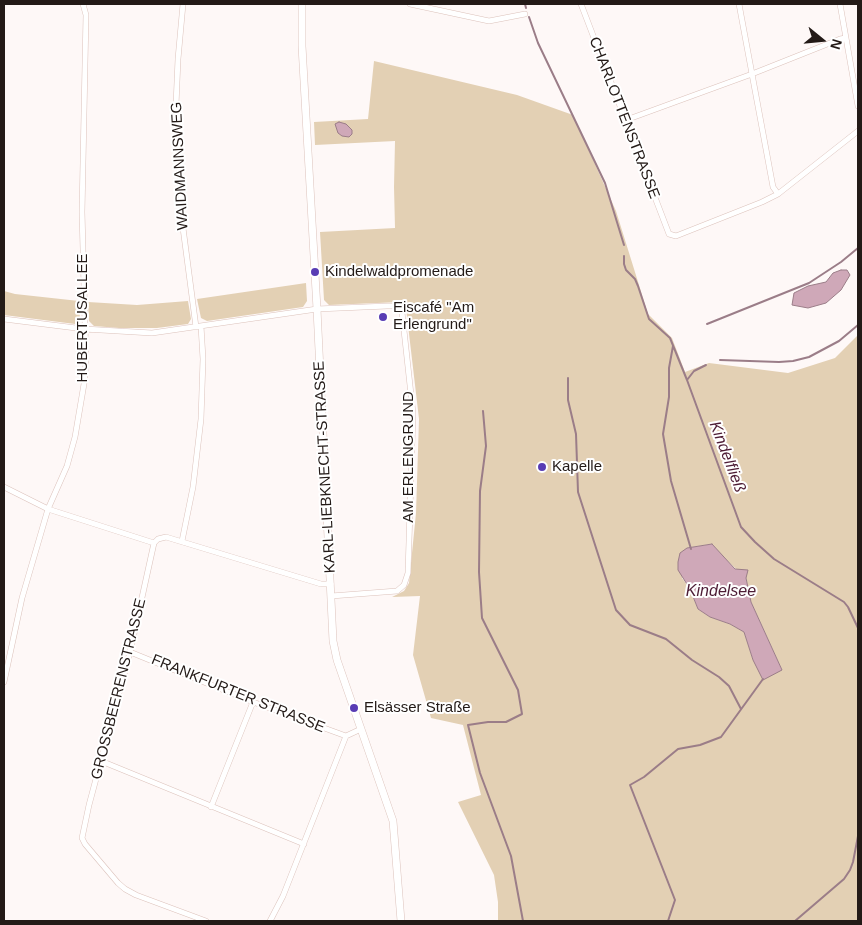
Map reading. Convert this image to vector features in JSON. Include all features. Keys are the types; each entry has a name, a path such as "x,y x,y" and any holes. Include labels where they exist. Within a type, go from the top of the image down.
{"street":[{"name":"HUBERTUSALLEE","path":"4,682 22,598 48,509 66,466 82,406 86,362 82,212 86,15 83,4"},
{"name":"WAIDMANNSWEG","path":"182,541 193,487 202,419 204,359 183,228 176,105 183,4"},
{"name":"KARL-LIEBKNECHT-STRASSE","path":"302,4 302,46 334,650 393,821 402,921"},
{"path":"410,4 489,22 525,14"},
{"name":"CHARLOTTENSTRASSE","path":"581,4 667,233 676,236 778,194"},
{"path":"739,4 773,187 778,194 858,131"},
{"path":"840,4 858,106"},
{"path":"626,120 846,38"},
{"name":"AM ERLENGRUND","path":"317,309 387,306 395,306 401,309 413,413 408,573 404,585 397,591 331,596"},
{"path":"4,319 84,329 152,333 317,309"},
{"path":"4,487 48,509 154,543 158,539 166,537 321,584 330,584"},
{"name":"GROSSBEERENSTRASSE","path":"154,543 130,652 82,833 85,844 125,889 136,895 206,921"},
{"name":"FRANKFURTER STRASSE","path":"130,652 253,702 346,736"},
{"path":"211,807 253,702"},
{"path":"270,921 283,896 346,736 361,729"},
{"path":"101,761 304,844"}],"shaded area":[{"path":"374,61 517,95 573,115 616,211 648,314 672,338 685,372 709,363 788,373 835,358 858,335 858,921 498,921 498,902 494,875 458,802 481,795 463,725 431,718 413,655 420,596 392,597 404,591 409,583 416,513 419,419 406,308 401,302 329,305 324,300 320,232 395,228 395,141 315,145 314,122 368,119","holes":["712,544 746,578 751,602 782,670 753,660 744,632 730,624 710,617 698,609 690,589 682,578 687,548"]},
{"path":"306,283 307,301 303,307 207,321 201,318 197,299"},
{"path":"4,291 15,294 79,301 80,320 75,324 4,315"},
{"path":"188,301 191,319 188,324 157,328 119,328 94,326 89,321 88,302 137,305"}],"water":[{"path":"339,122 346,124 352,130 352,134 349,137 338,133 335,124"},
{"path":"847,270 850,275 841,290 826,303 808,308 792,305 794,293 808,286 826,282 833,273"},
{"name":"Kindelsee","path":"712,544 735,569 748,570 746,578 751,602 782,670 763,680 753,660 744,632 730,624 710,617 698,609 690,589 678,570 680,553 687,548"}],"waterway":[{"path":"525,4 526,8"},
{"path":"529,17 538,43 605,183 624,245"},
{"name":"Kindelfließ","path":"707,324 809,283 841,262 858,248"},
{"name":"Kindelfließ","path":"624,256 626,270 635,279 649,319 670,338 741,527 774,559 844,602 858,628"},
{"name":"Kindelfließ","path":"720,360 779,362 809,357 839,341 858,325"},
{"path":"673,346 669,368 669,397 663,434 671,481 691,549"},
{"path":"687,380 694,371 706,365"},
{"path":"568,378 568,400 576,434 578,492 616,610 630,625 666,639 692,660 719,677 729,686 741,709"},
{"path":"483,411 486,446 480,491 479,572 482,618 518,690 522,714 506,722 468,725 480,773 511,856 523,921"},
{"path":"668,921 675,900 630,785 644,777 678,749 700,745 721,737 763,679"},
{"name":"Kindelfließ","path":"795,921 844,879 853,862 858,836"}],"place":[{"name":"Kindelwaldpromenade","path":"315,272"},
{"name":"Eiscafé \"Am Erlengrund\"","path":"383,317"},
{"name":"Kapelle","path":"542,467"},
{"name":"Elsässer Straße","path":"354,708"}]}
